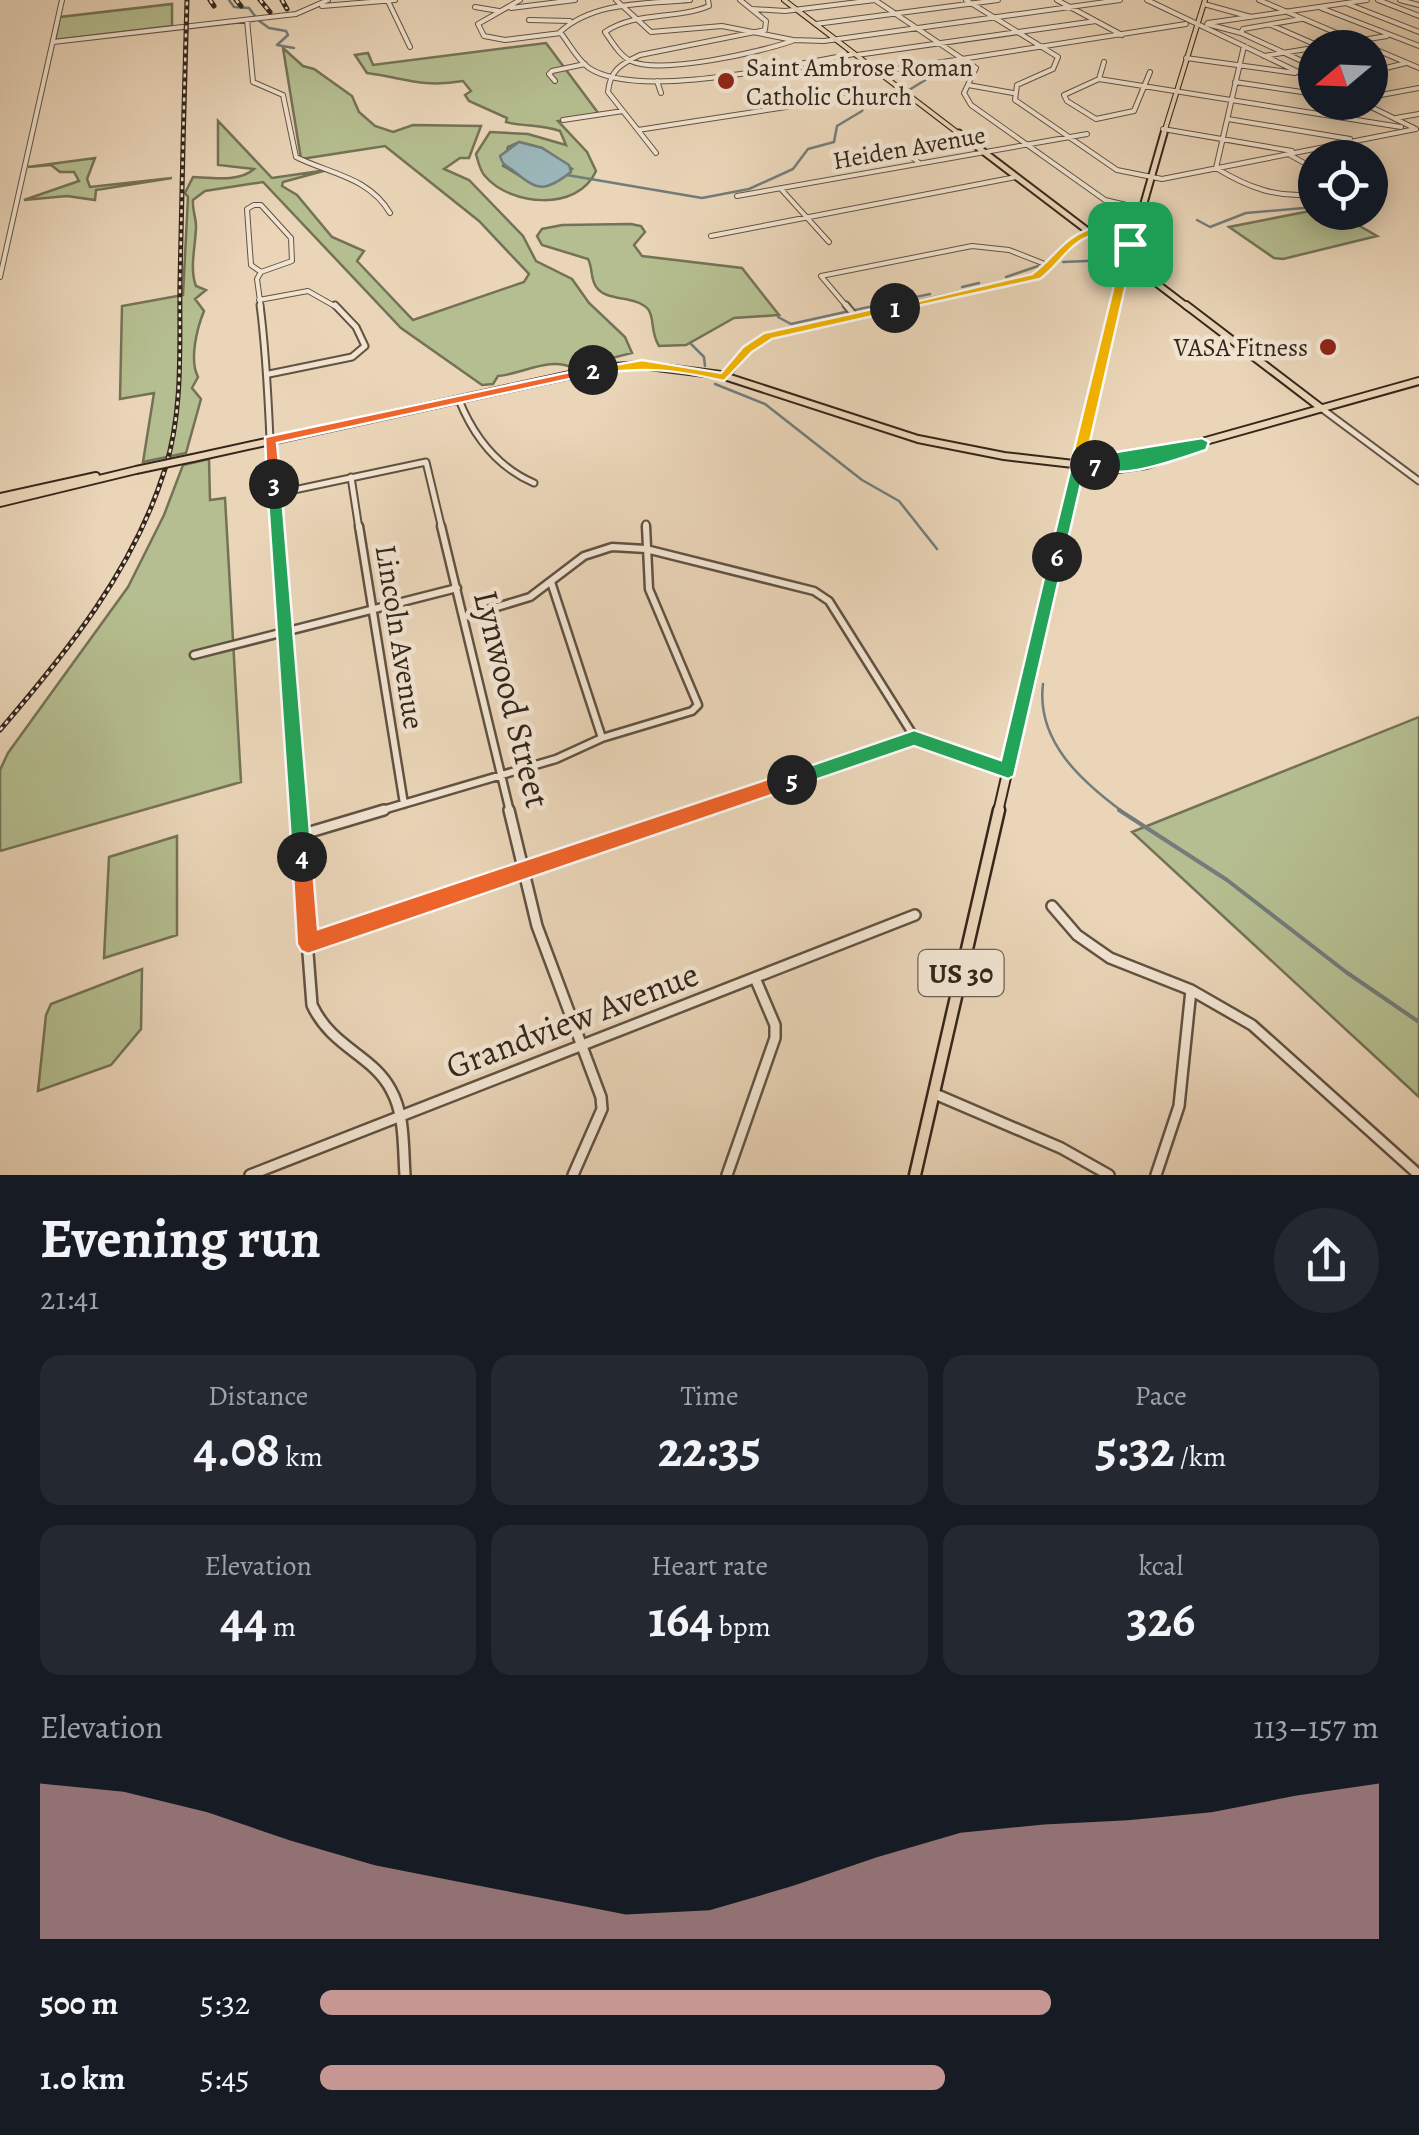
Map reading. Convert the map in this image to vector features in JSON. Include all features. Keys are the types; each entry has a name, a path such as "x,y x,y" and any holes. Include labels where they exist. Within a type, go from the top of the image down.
{"main road":[{"path":"784,0 1321,408"},
{"name":"US 30","path":"914,1175 1125,260 1205,2"},
{"path":"1104,244 1130,244"},
{"path":"1122,275 1152,280"},
{"path":"0,500 621,365 670,365 724,377 962,450 1100,467 1133,466 1201,447 1202,442 1419,381"}],"street":[{"path":"0,277 62,0"},
{"path":"322,6 328,0"},
{"path":"53,42 304,13 322,6 396,0"},
{"path":"520,0 478,25 486,37 505,40 561,33 572,21"},
{"path":"506,8 575,0"},
{"path":"616,0 651,32 722,26 793,40 836,39 1120,0"},
{"path":"528,20 572,21 594,12 690,0"},
{"path":"708,0 709,6 695,13 617,24 605,31 629,60 655,65 770,49 793,40"},
{"path":"656,152 606,87 609,76 629,60 658,49 759,33 768,24 740,0"},
{"path":"751,9 797,10 875,0 978,70 964,93 967,102 1105,200 1139,208"},
{"path":"966,0 1058,57 1058,66 1022,81 1013,93"},
{"path":"816,24 998,0"},
{"path":"1057,0 1123,35"},
{"path":"1147,0 1298,73"},
{"path":"1258,0 1329,30"},
{"path":"1310,0 1326,6"},
{"path":"1302,19 1242,30 1208,23 1367,0"},
{"path":"1378,0 1418,15"},
{"path":"1400,0 1419,5"},
{"path":"388,1 410,47"},
{"path":"1205,2 1251,16"},
{"path":"1347,3 1419,32"},
{"path":"475,7 500,11"},
{"path":"1320,8 1373,30"},
{"path":"247,20 253,82 285,97 296,157 363,184 384,202 390,213"},
{"path":"561,33 586,64 609,76 657,81 1096,20"},
{"path":"878,72 1186,24"},
{"path":"1270,24 1298,37"},
{"path":"1242,30 1298,60"},
{"path":"1388,36 1419,46"},
{"path":"1219,168 1244,46"},
{"path":"1263,56 1298,50"},
{"path":"724,55 740,70"},
{"path":"1388,55 1419,68"},
{"path":"1186,58 1298,74"},
{"path":"1099,80 1104,62"},
{"path":"789,63 801,73"},
{"path":"1388,67 1407,63"},
{"path":"555,81 549,74 552,71 586,64"},
{"path":"1150,72 1144,86 1134,112 1096,118 1067,102 1064,95 1099,80 1144,86 1401,127"},
{"path":"657,81 661,92"},
{"path":"1235,82 1298,91"},
{"path":"968,86 1013,93"},
{"path":"1388,93 1419,88"},
{"path":"1013,93 1015,100 1119,171 1150,177 1298,152"},
{"path":"638,130 834,99 875,100 909,95"},
{"path":"564,120 624,111"},
{"path":"1394,118 1419,114"},
{"path":"1388,115 1418,130"},
{"path":"1228,119 1350,140"},
{"path":"1164,130 1298,152"},
{"path":"1362,140 1418,130"},
{"name":"Heiden Avenue","path":"738,196 1087,134"},
{"path":"900,148 918,163"},
{"path":"1289,154 1298,159"},
{"path":"1219,168 1276,195 1298,194"},
{"path":"711,236 1016,176"},
{"path":"780,188 829,242"},
{"path":"261,272 251,265 248,209 261,204 291,238 295,259 261,272 257,279 269,374 270,440 312,1005 326,1035 386,1082 393,1094 406,1175"},
{"path":"724,377 748,349 768,336 1036,276 1051,266 1071,240 1089,232"},
{"path":"855,316 820,276 972,246 998,248 1051,266"},
{"path":"259,300 311,290 324,292 360,332 365,346 352,357 269,374"},
{"path":"459,400 472,433 521,479 534,483"},
{"path":"1321,408 1419,481"},
{"name":"Lynwood Street","path":"351,477 426,462 537,926 584,1045 602,1109 574,1175"},
{"path":"275,494 351,477"},
{"name":"Lincoln Avenue","path":"351,477 404,804"},
{"path":"300,835 556,759 602,738 692,711 698,705 649,589 646,524"},
{"path":"464,617 518,602 597,550 630,546 822,594 914,738"},
{"path":"550,582 602,738"},
{"path":"194,655 456,588"},
{"path":"308,944 914,738 1008,770"},
{"path":"1052,906 1076,935 1110,958 1191,990 1252,1025 1418,1175"},
{"name":"Grandview Avenue","path":"250,1175 915,915"},
{"path":"727,1175 775,1038 775,1025 756,978"},
{"path":"1156,1175 1164,1161 1179,1106 1191,990"},
{"path":"934,1093 1061,1148 1108,1175"}],"green space":[{"path":"172,4 172,26 55,40 60,17"},
{"path":"546,43 599,114 558,121 587,152 596,171 587,184 560,199 510,194 496,186 479,166 476,154 490,132 528,134 566,145 560,131 506,122 507,118 469,101 465,95 471,91 463,81 424,83 367,73 355,55 368,53 373,65","holes":["519,142 542,148 572,169 536,185 503,166 508,147"]},
{"path":"283,48 303,66 314,69 352,96 359,112 375,126 393,132 413,125 481,126 469,158 460,158 444,169 469,180 523,236 536,261 572,279 589,303 625,337 632,353 573,368 555,364 536,367 498,376 493,384 482,385 401,328 263,182 205,191 193,200 194,279 196,286 206,290 195,299 204,311 194,353 198,377 192,388 201,399 186,453 143,462 154,393 120,399 122,306 183,295 188,197 185,193 193,177 234,178 254,169 218,165 218,121 272,178 327,170 283,182 282,186 297,195 332,237 364,251 357,261 413,320 524,282 529,274 479,221 385,146 301,159"},
{"path":"95,158 87,179 90,187 172,178 96,190 95,200 67,196 24,200 79,181 74,172 60,172 51,165 28,167"},
{"path":"1298,213 1298,230 1367,230 1377,236 1283,259 1274,258 1229,227"},
{"path":"562,225 641,226 645,232 634,245 642,256 742,268 779,315 734,318 686,345 659,346 648,309 602,292 593,281 588,259 542,245 537,236 542,229"},
{"path":"209,459 210,500 225,498 241,782 0,851 0,770 8,753 128,587 164,515 183,465"},
{"path":"1419,717 1419,1097 1132,832"},
{"path":"177,836 177,935 104,958 109,857"},
{"path":"142,969 141,1029 111,1065 38,1091 46,1015 51,1004"}],"water":[{"path":"519,142 542,148 569,165 571,172 548,186 530,183 504,164 500,156"}],"waterway":[{"path":"229,0 234,7 249,8 255,16"},
{"path":"258,20 269,28 286,31 288,35 277,45 294,48"},
{"path":"909,90 945,68"},
{"path":"872,97 893,92"},
{"path":"567,175 702,198 749,189 793,169 808,149 834,142 837,126 862,111 866,103"},
{"path":"1197,220 1210,227 1246,213 1298,208"},
{"path":"1063,262 1110,260"},
{"path":"1006,277 1038,266"},
{"path":"962,287 979,283"},
{"path":"855,310 930,294"},
{"path":"778,317 791,324 845,312"},
{"path":"691,344 704,357 705,366"},
{"path":"715,384 765,404 862,480 899,501 937,549"},
{"path":"1043,684 1043,705 1054,741 1077,773 1123,812"},
{"path":"1119,810 1227,880 1346,972 1419,1022"}],"railway":[{"path":"0,730 73,640 117,575 152,506 171,446 179,375 187,0"},
{"path":"210,0 214,6"},
{"path":"236,0 241,6"},
{"path":"260,0 270,12"},
{"path":"282,0 287,9"}],"place":[{"name":"Saint Ambrose Roman Catholic Church","path":"726,81"},
{"name":"VASA Fitness","path":"1328,347"}],"route":[{"path":"1130,244 1078,462 1100,467 1133,466 1201,447 1202,442 1194,440 1127,457 1078,462 1008,770 914,738 308,944 270,440 621,365 670,365 724,377 748,349 768,336 1036,276 1051,266 1071,240 1089,232 1104,244 1130,244"}]}
